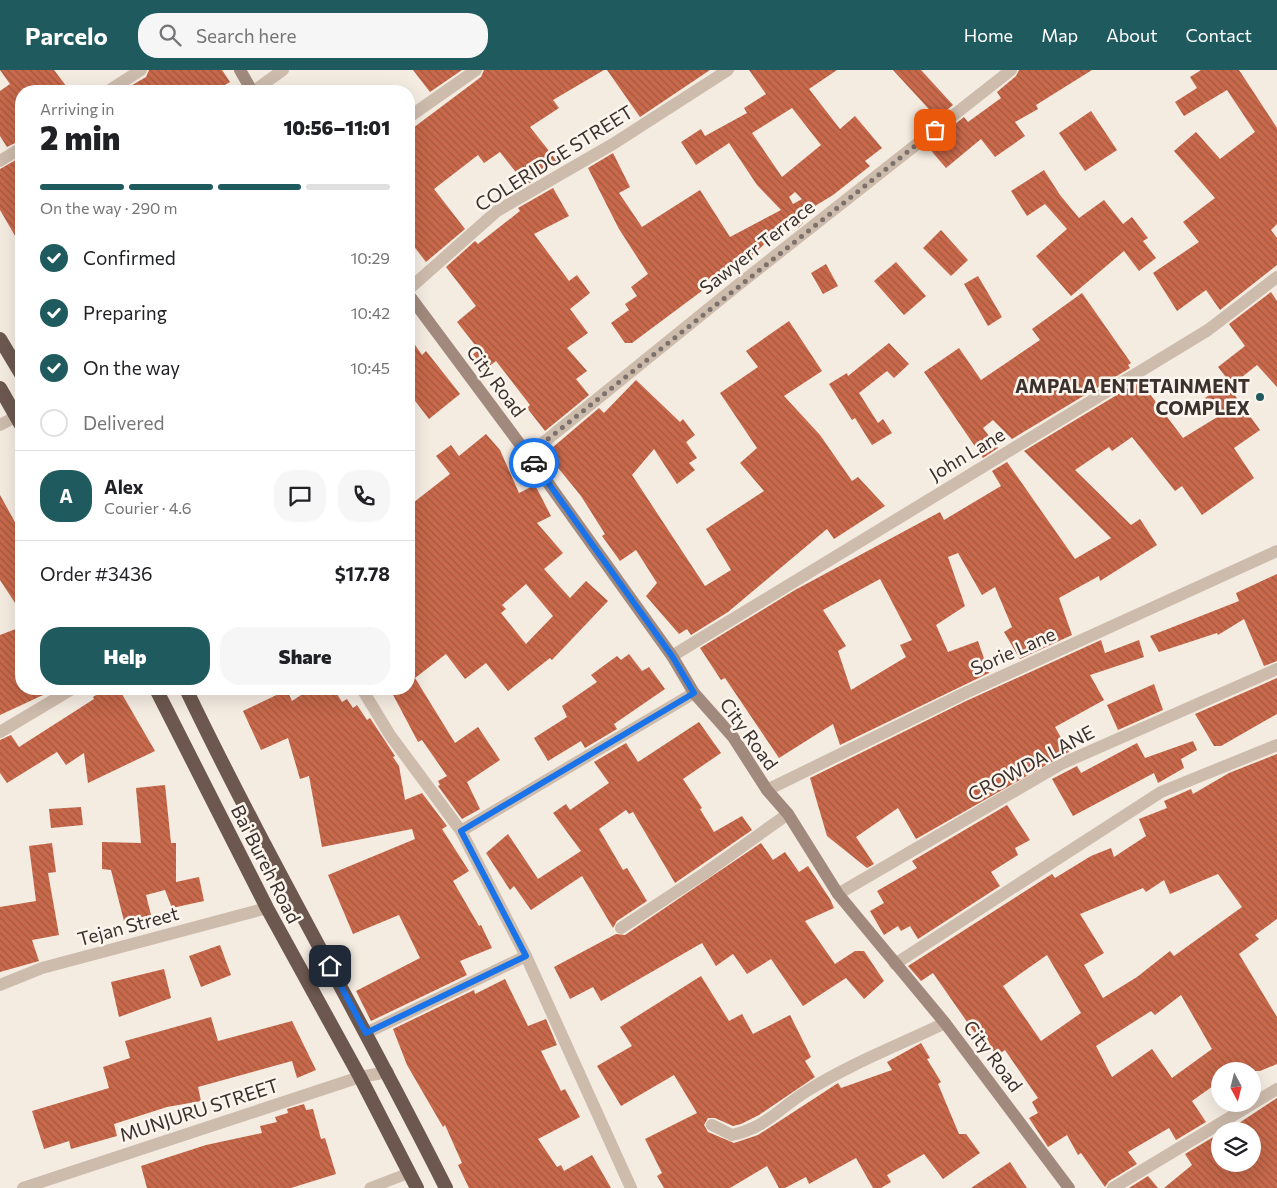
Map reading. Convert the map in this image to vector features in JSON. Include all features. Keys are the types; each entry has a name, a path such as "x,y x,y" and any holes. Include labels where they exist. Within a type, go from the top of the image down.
{"highway":[{"path":"0,339 15,364"},
{"path":"0,388 15,414"},
{"name":"Bai Bureh Road","path":"159,695 267,908 360,1077 417,1188"},
{"name":"Bai Bureh Road","path":"189,695 222,764 388,1072 446,1188"}],"main road":[{"path":"240,70 249,85"},
{"name":"City Road","path":"415,303 528,455 672,656 694,693 732,737 767,790 788,814 838,894 944,1023 1069,1188"}],"street":[{"path":"117,85 141,70"},
{"path":"262,85 283,70"},
{"path":"415,113 476,70"},
{"name":"COLERIDGE STREET","path":"415,284 498,211 613,144 728,70"},
{"name":"Sawyerr Terrace","path":"528,455 738,285 1011,70"},
{"path":"0,161 15,152"},
{"name":"John Lane","path":"672,656 1208,330 1277,277"},
{"path":"0,425 15,422"},
{"name":"Sorie Lane","path":"767,790 963,694 1277,551"},
{"name":"CROWDA LANE","path":"838,894 1061,764 1277,669"},
{"path":"461,831 694,693"},
{"path":"0,732 62,695"},
{"path":"366,695 390,735 461,831 526,956 631,1188"},
{"path":"895,964 1162,792 1277,745"},
{"path":"621,928 705,873 788,814"},
{"name":"Tejan Street","path":"0,985 42,968 267,908"},
{"path":"366,1033 526,956"},
{"path":"712,1125 732,1135 751,1131 769,1120 806,1091 848,1068 944,1023"},
{"name":"MUNJURU STREET","path":"23,1188 360,1077 388,1072"},
{"path":"1113,1188 1277,1089"}],"lane":[{"path":"370,1188 409,1173"}],"building":[{"path":"0,70 54,70 65,85 15,85 15,143 7,147 0,136 0,91 10,84"},
{"path":"149,70 222,70 230,82 225,85 132,85 146,77"},
{"path":"413,70 462,70 430,92"},
{"path":"484,70 604,70 553,100 559,108 530,127 557,161 544,171 545,174 526,185 500,152 484,163 478,155 434,189 465,229 426,262 415,248 415,126 481,77"},
{"path":"607,70 710,70 640,117"},
{"path":"749,70 837,70 809,89 840,129 855,116 882,148 865,161 870,166 833,195 810,209 807,206 798,214 803,223 798,228 791,220 748,259 746,258 632,343 625,343 611,323 629,310 625,304 637,296 631,287 648,274 619,229 588,168 613,153 630,187 619,193 642,227 700,190 730,237 781,210 757,185 729,143 696,165 681,142 701,129 705,136 747,113 744,108 766,94","holes":["792,108 821,145 782,177 752,133","795,192 802,199 793,204 789,197"]},
{"path":"893,70 921,70 953,105 937,118"},
{"path":"1019,70 1092,70 1036,105 1038,109 1015,122 1025,136 995,157 981,139 946,168 927,146 964,117 968,122 1001,98 997,92 1016,76"},
{"path":"1201,70 1239,70 1277,128 1277,224 1271,230 1277,238 1277,265 1220,310 1206,290 1177,311 1153,273 1199,242 1183,222 1215,198 1174,151 1196,132 1220,159 1255,132 1227,90 1184,116 1175,102 1197,88 1190,77"},
{"path":"1091,111 1117,150 1085,171 1059,133"},
{"path":"15,160 15,236 0,210 0,169"},
{"path":"1044,170 1060,195 1079,218 1104,200 1123,224 1132,217 1148,238 1143,241 1156,258 1139,271 1124,251 1071,296 1036,256 1067,229 1045,204 1027,216 1011,191"},
{"path":"553,188 569,216 534,234 569,281 577,275 590,293 570,309 588,333 567,348 587,371 576,379 589,395 545,431 527,408 530,405 496,361 484,370 473,354 479,350 457,322 476,306 446,267 475,241 478,244 520,211 518,208"},
{"path":"941,230 968,260 951,276 923,248"},
{"path":"896,262 926,296 904,315 874,281"},
{"path":"826,264 838,286 823,294 811,273"},
{"path":"978,276 1002,317 988,326 964,284"},
{"path":"1271,292 1277,301 1277,387 1257,365 1232,385 1218,367 1245,346 1229,324"},
{"path":"1082,293 1131,363 1128,365 1130,368 1012,439 993,420 983,428 998,448 983,458 924,372 959,348 981,380 1040,340 1032,329"},
{"path":"789,321 822,371 784,396 820,435 852,481 858,477 885,506 834,539 827,529 728,612 691,635 687,629 679,634 646,596 657,583 636,550 620,561 602,536 605,534 581,496 546,453 599,408 604,413 636,380 680,422 683,419 695,435 686,442 697,458 689,463 695,470 677,484 654,449 632,475 705,586 731,570 706,529 764,491 740,463 757,448 720,393 758,367 746,351"},
{"path":"889,343 909,364 894,378 887,371 859,393 878,423 883,419 892,433 872,445 855,418 852,420 829,384 847,373 848,376"},
{"path":"415,345 422,355 426,351 460,394 429,419 415,401"},
{"path":"1140,381 1183,438 1219,416 1205,398 1226,383 1260,430 1234,448 1254,478 1202,515 1182,486 1175,491 1132,437 1112,451 1109,447 1075,470 1131,525 1140,519 1157,545 1100,581 1099,576 1059,598 1072,635 1020,659 1004,632 1012,627 995,587 982,595 958,553 948,557 965,606 936,625 948,652 978,641 989,673 840,745 833,724 779,758 725,678 721,680 700,648 795,590 940,512 944,520 1001,486 992,471 1007,462 1075,559 1111,538 1024,451","holes":["880,579 912,640 900,645 906,657 851,690 838,651 846,646 823,610"]},
{"path":"486,434 500,450 519,493 535,485 551,516 537,523 563,553 544,569 570,598 586,581 608,601 552,660 550,658 508,691 486,663 465,679 446,654 415,678 415,501 450,474 436,456 451,445 459,456","holes":["526,584 553,616 526,644 501,613 506,609 502,605"]},
{"path":"0,495 15,522 15,603 0,580"},
{"path":"1277,574 1277,661 1264,666 1244,619 1218,635 1217,633 1159,652 1150,636 1239,601 1236,593"},
{"path":"15,629 15,695 43,695 0,715 0,635"},
{"path":"1101,640 1105,653 1139,640 1144,657 1090,675 1104,700 1055,727 1069,752 916,839 898,808 856,837 874,864 867,868 827,836 810,778 966,701"},
{"path":"629,654 642,671 649,667 665,689 614,724 617,729 585,748 581,741 548,761 534,738 567,717 562,706 597,682 591,675 617,656 621,660"},
{"path":"415,678 455,743 478,727 500,760 467,782 480,809 462,819 438,786 440,785 438,781 447,776 422,740 418,742 393,695 415,695"},
{"path":"1277,678 1277,714 1221,746 1214,746 1195,714"},
{"path":"1154,684 1163,710 1118,730 1107,705"},
{"path":"96,695 122,695 155,751 88,783 84,753 66,765 57,752 7,783 0,773 0,740 11,735 19,747 94,699 93,697"},
{"path":"277,695 289,695 292,701 301,695 338,695 342,702 347,699 353,708 357,705 367,720 370,718 395,756 393,757 399,766 405,800 422,793 447,826 442,829 469,871 453,881 479,926 481,925 492,948 460,961 467,975 371,1021 356,991 420,958 399,915 353,934 328,875 415,839 412,829 322,847 309,776 300,779 288,738 261,750 243,711"},
{"path":"699,722 721,753 683,779 702,808 700,809 714,832 742,816 752,830 675,883 633,812 629,814 626,810 599,829 623,870 627,868 647,901 617,921 613,928 582,876 531,910 514,886 510,890 486,853 508,834 538,879 581,851 553,813 566,804 570,810 609,783 594,762 626,743 638,762"},
{"path":"1193,741 1197,750 1181,759 1184,768 1158,783 1154,773 1073,816 1052,779 1077,766 1081,773 1137,743 1145,758"},
{"path":"1277,754 1277,919 1255,935 1259,939 1239,954 1277,1017 1277,1064 1261,1071 1261,1062 1211,1062 1211,1087 1192,1101 1206,1122 1176,1140 1169,1128 1128,1152 1137,1164 1109,1181 1105,1187 1081,1153 1078,1155 1067,1135 1048,1147 1029,1118 1038,1113 1032,1102 1038,1098 1005,1050 996,1056 984,1033 979,1039 933,973 921,981 908,966 1052,874 1055,878 1091,856 1111,848 1114,857 1146,836 1139,819 1167,808 1164,801 1191,789 1193,794 1229,773","holes":["1218,874 1242,907 1174,956 1170,951 1137,977 1103,998 1084,965 1104,953 1080,914 1143,888 1146,892 1164,880 1170,894","1047,955 1081,1013 1041,1041 1003,986","1181,995 1212,1049 1172,1078 1152,1049 1112,1077 1096,1046 1151,1011 1155,1015"]},
{"path":"165,785 171,843 176,843 176,882 199,877 204,901 172,908 165,890 146,895 151,915 124,921 111,870 102,869 102,842 141,843 136,788"},
{"path":"1007,805 1030,840 1015,848 1018,855 991,872 1000,886 918,939 910,926 901,931 898,926 884,935 870,911 884,903 877,891 917,868 912,861"},
{"path":"81,807 83,825 51,828 49,809"},
{"path":"52,843 56,872 48,873 59,935 32,940 39,961 0,972 0,907 36,901 29,846"},
{"path":"761,843 773,860 785,852 799,872 808,866 830,899 834,908 805,921 835,964 855,951 864,951 884,981 864,999 846,978 803,1006 771,959 747,974 733,954 716,966 702,943 601,1001 593,987 570,999 554,967 616,934 625,935"},
{"path":"220,945 231,975 201,987 189,956"},
{"path":"164,969 171,998 119,1017 111,982"},
{"path":"701,976 729,1021 742,1014 753,1034 790,1015 811,1057 805,1061 815,1077 759,1115 741,1124 733,1126 715,1118 708,1118 704,1125 708,1132 734,1143 758,1135 838,1083 841,1088 892,1070 887,1062 921,1043 930,1058 927,1059 941,1082 938,1084 959,1134 966,1134 980,1153 943,1179 924,1154 887,1175 891,1182 881,1188 873,1188 856,1158 809,1184 806,1177 785,1188 779,1188 767,1166 730,1188 664,1188 657,1176 662,1173 645,1139 697,1113 674,1075 621,1106 597,1066 632,1046 620,1027"},
{"path":"505,979 528,1026 546,1019 557,1045 541,1051 561,1091 565,1089 580,1117 538,1139 557,1167 561,1165 564,1171 592,1155 611,1188 469,1188 458,1165 462,1163 445,1125 443,1127 407,1065 393,1029 474,990 475,994"},
{"path":"211,1017 218,1041 292,1021 316,1070 297,1078 292,1061 198,1087 201,1101 167,1107 114,1124 117,1136 71,1149 69,1141 44,1149 32,1111 109,1088 103,1067 130,1058 125,1041"},
{"path":"1277,1098 1277,1188 1164,1188 1192,1165 1185,1154 1211,1138 1211,1172 1261,1172 1261,1122 1241,1122 1256,1112 1261,1112 1261,1109"},
{"path":"304,1104 306,1110 313,1109 321,1139 325,1138 336,1174 291,1188 147,1188 141,1166 206,1145 262,1133 260,1126 277,1122 275,1117 288,1113 287,1109"},
{"path":"1010,1162 1027,1188 971,1188"},
{"path":"1148,1176 1158,1188 1129,1188"}],"way so far":[{"path":"534,463 528,455 738,285 935,130"}],"place":[{"name":"AMPALA ENTETAINMENT COMPLEX","path":"1260,397"}],"route":[{"path":"330,966 366,1033 526,956 461,831 694,693 672,656 534,463"}]}
